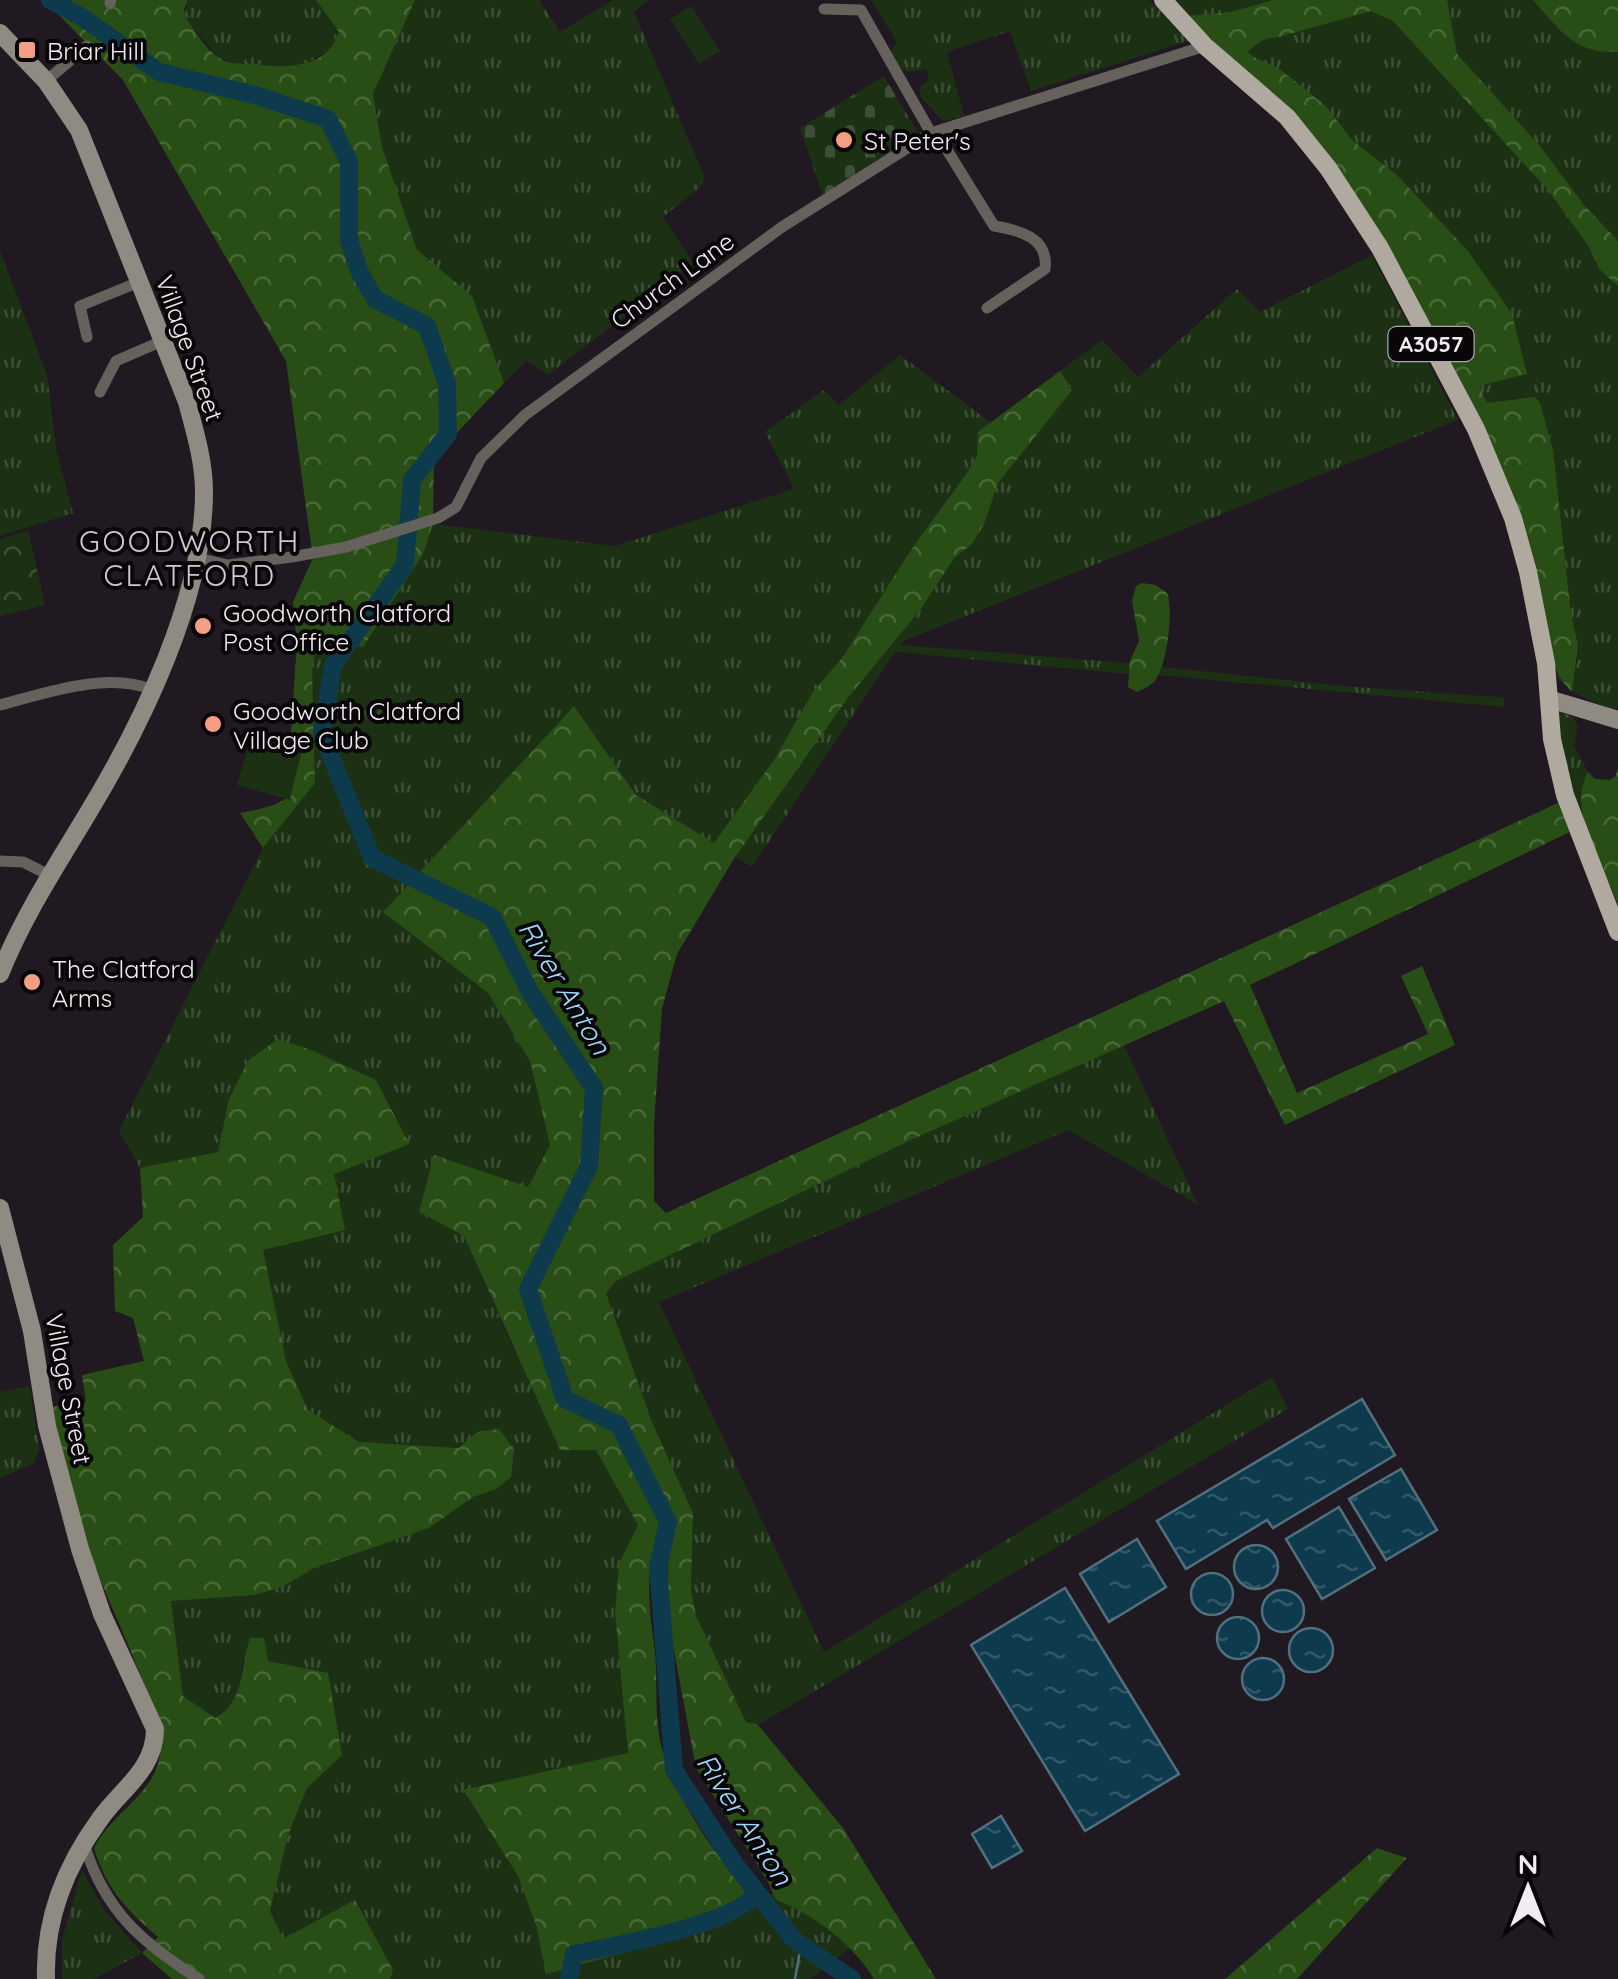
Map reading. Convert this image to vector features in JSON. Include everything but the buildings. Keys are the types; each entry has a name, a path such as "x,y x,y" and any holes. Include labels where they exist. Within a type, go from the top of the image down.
{"main road":[{"name":"A3057","path":"1163,0 1205,46 1270,101 1303,136 1360,214 1476,429 1513,518 1542,637 1552,739 1565,795 1618,932"}],"street":[{"path":"824,9 860,10 994,226 1036,238 1046,256 1045,270 987,308"},
{"name":"Village Street","path":"0,33 65,104 79,130 187,402 200,446 204,492 193,581 152,690 95,801 49,875 0,974"},
{"path":"46,81 87,46"},
{"name":"Church Lane","path":"198,558 228,565 260,562 346,547 438,518 456,507 481,458 525,415 782,227 933,132 1205,46"},
{"path":"908,89 920,82"},
{"path":"87,337 80,306 139,282"},
{"path":"100,392 116,360 162,341"},
{"path":"0,704 65,688 119,683 152,690"},
{"path":"1550,699 1618,720"},
{"path":"0,861 23,862 49,875"},
{"name":"Village Street","path":"0,1208 32,1331 47,1426 90,1581 151,1716 155,1738 145,1767 100,1818 66,1875 46,1947 46,1979"},
{"path":"84,1844 95,1880 124,1922 199,1979"}],"green space":[{"path":"44,0 188,0 185,17 215,55 232,63 290,66 325,54 339,32 316,0 415,0 373,94 382,147 417,250 472,296 504,383 434,457 433,524 423,554 363,647 320,639 312,663 315,783 263,848 240,813 280,802 294,780 302,750 290,746 297,643 293,602 313,558 286,361 123,80"},
{"path":"188,0 316,0 339,32 332,48 304,65 235,64 218,57 184,17"},
{"path":"415,0 539,0 560,32 613,0 648,0 634,12 705,178 699,188 663,217 693,263 548,375 526,361 504,383 471,296 417,250 382,147 373,94"},
{"path":"871,0 1149,0 1191,40 1031,91 1010,31 947,52 964,116 943,121 920,96 921,85 929,80 926,68 909,71 897,64 890,53 897,42"},
{"path":"1175,0 1618,0 1618,709 1586,698 1558,679 1551,611 1483,420 1260,79 1216,43"},
{"path":"1273,0 1447,0 1457,54 1618,241 1618,286 1600,270 1588,245 1548,190 1393,21 1371,11 1266,39 1248,52 1277,67 1326,106 1352,140 1397,175 1468,251 1512,314 1527,374 1479,386 1487,403 1535,397 1540,403 1553,450 1571,615 1578,645 1572,692 1552,659 1541,594 1524,531 1312,135 1187,16 1231,12"},
{"path":"1533,0 1618,0 1618,52 1590,49 1569,38"},
{"path":"691,6 720,51 699,64 670,19"},
{"path":"884,76 919,135 823,196 800,128"},
{"path":"0,251 47,375 56,449 73,513 0,536"},
{"path":"1372,255 1458,420 900,645 1116,662 1130,664 1129,674 895,652 752,867 636,795 574,706 383,912 488,993 530,1061 550,1145 528,1187 419,1212 464,1236 514,1350 596,1450 639,1525 619,1564 615,1612 629,1753 463,1791 518,1876 536,1925 546,1974 716,1928 773,1893 776,1900 805,1911 850,1948 810,1979 390,1979 393,1969 282,1939 270,1911 288,1835 307,1787 342,1754 243,1659 234,1700 215,1718 183,1696 171,1601 255,1595 282,1587 314,1568 429,1528 473,1497 496,1489 477,1432 460,1448 360,1443 308,1410 286,1361 262,1249 333,1174 376,1080 343,1067 229,1099 218,1152 140,1168 119,1131 263,848 315,783 312,663 320,638 423,554 433,524 615,546 794,489 765,432 824,390 839,405 900,355 990,422 1010,464 1071,390 1060,371 1102,340 1138,377 1237,289 1260,312"},
{"path":"1060,371 1072,390 998,483 984,524 972,544 955,557 920,610 847,699 735,857 677,954 662,1008 654,1124 654,1201 666,1213 1558,803 1570,832 1250,985 1297,1093 1428,1034 1401,976 1422,966 1455,1045 1285,1125 1224,1001 913,1139 616,1281 606,1293 652,1422 693,1513 691,1590 696,1616 746,1722 758,1725 843,1828 936,1979 874,1979 831,1932 776,1900 696,1768 667,1614 668,1562 651,1560 650,1602 661,1745 688,1809 755,1904 716,1928 546,1974 536,1925 518,1876 463,1790 628,1753 615,1612 619,1564 638,1525 596,1450 560,1450 464,1236 419,1212 434,1155 528,1187 550,1145 530,1061 488,993 383,912 574,706 636,795 714,843 774,760 813,692 842,658 911,550 967,473 977,456 978,432"},
{"path":"28,530 45,605 0,616 0,539"},
{"path":"1156,585 1167,593 1169,624 1160,671 1152,684 1137,692 1128,687 1130,661 1139,641 1132,601 1136,586"},
{"path":"1161,667 1499,697 1504,698 1504,707 1158,675"},
{"path":"1557,713 1571,716 1578,725 1574,746 1588,772 1582,805 1600,860 1595,862 1566,784"},
{"path":"252,736 301,750 290,800 237,785"},
{"path":"1618,767 1618,904 1590,839 1581,804 1588,772 1595,779 1609,780 1615,777"},
{"path":"278,1039 376,1080 409,1144 334,1174 345,1230 263,1250 286,1361 308,1410 359,1442 459,1448 477,1432 499,1429 514,1449 511,1477 496,1489 473,1497 429,1528 314,1568 282,1587 255,1595 171,1601 183,1696 215,1718 237,1693 250,1638 264,1638 268,1661 328,1673 342,1755 307,1788 288,1835 270,1911 283,1939 355,1900 393,1970 390,1979 172,1979 142,1953 158,1937 119,1898 94,1848 153,1776 159,1745 155,1720 135,1661 85,1537 51,1407 86,1402 82,1375 144,1361 133,1318 115,1311 113,1245 143,1217 140,1168 218,1152 229,1099 248,1061"},
{"path":"1124,1045 1198,1205 1069,1130 659,1302 824,1652 1272,1377 1288,1409 758,1725 746,1722 696,1616 691,1590 693,1513 652,1422 606,1292 616,1281 913,1139"},
{"path":"30,1386 39,1450 33,1464 0,1478 0,1392"},
{"path":"1377,1848 1407,1858 1297,1979 1225,1979"},
{"path":"82,1870 104,1910 142,1953 94,1979 62,1979 62,1940"}],"water":[{"path":"1362,1399 1395,1455 1273,1528 1267,1520 1186,1569 1157,1521"},
{"path":"1401,1469 1437,1530 1386,1560 1349,1499"},
{"path":"1339,1507 1375,1568 1322,1599 1286,1539"},
{"path":"1137,1539 1166,1587 1109,1622 1080,1574"},
{"path":"1256,1545 1271,1552 1278,1567 1271,1582 1256,1589 1241,1582 1234,1567 1241,1552"},
{"path":"1212,1573 1227,1579 1233,1594 1227,1609 1212,1615 1197,1609 1191,1594 1197,1579"},
{"path":"1065,1588 1179,1774 1085,1831 971,1645"},
{"path":"1283,1590 1298,1596 1304,1611 1298,1626 1283,1632 1268,1626 1262,1611 1268,1596"},
{"path":"1238,1617 1253,1623 1259,1638 1253,1653 1238,1659 1223,1653 1217,1638 1223,1623"},
{"path":"1311,1628 1326,1635 1333,1650 1326,1665 1311,1672 1296,1665 1289,1650 1296,1635"},
{"path":"1263,1658 1278,1664 1284,1679 1278,1694 1263,1700 1248,1694 1242,1679 1248,1664"},
{"path":"1001,1816 1022,1851 992,1868 972,1834"}],"waterway":[{"name":"River Anton","path":"50,0 82,17 159,72 255,95 328,119 349,162 349,240 360,273 375,299 427,326 447,384 448,434 412,480 405,565 333,665 322,734 372,858 492,917 530,992 594,1088 589,1166 528,1289 565,1399 619,1425 668,1522 658,1567 674,1770 734,1863 794,1940 852,1979"},
{"path":"569,1979 574,1954 702,1923 746,1903 756,1892"},
{"path":"795,1979 801,1945"}],"place":[{"name":"Briar Hill","path":"27,50"},
{"name":"St Peter's","path":"844,140"},
{"name":"Goodworth Clatford Post Office","path":"203,626"},
{"name":"Goodworth Clatford Village Club","path":"213,724"},
{"name":"The Clatford Arms","path":"32,982"}],"district":[{"name":"GOODWORTH CLATFORD","path":"190,558"}]}
